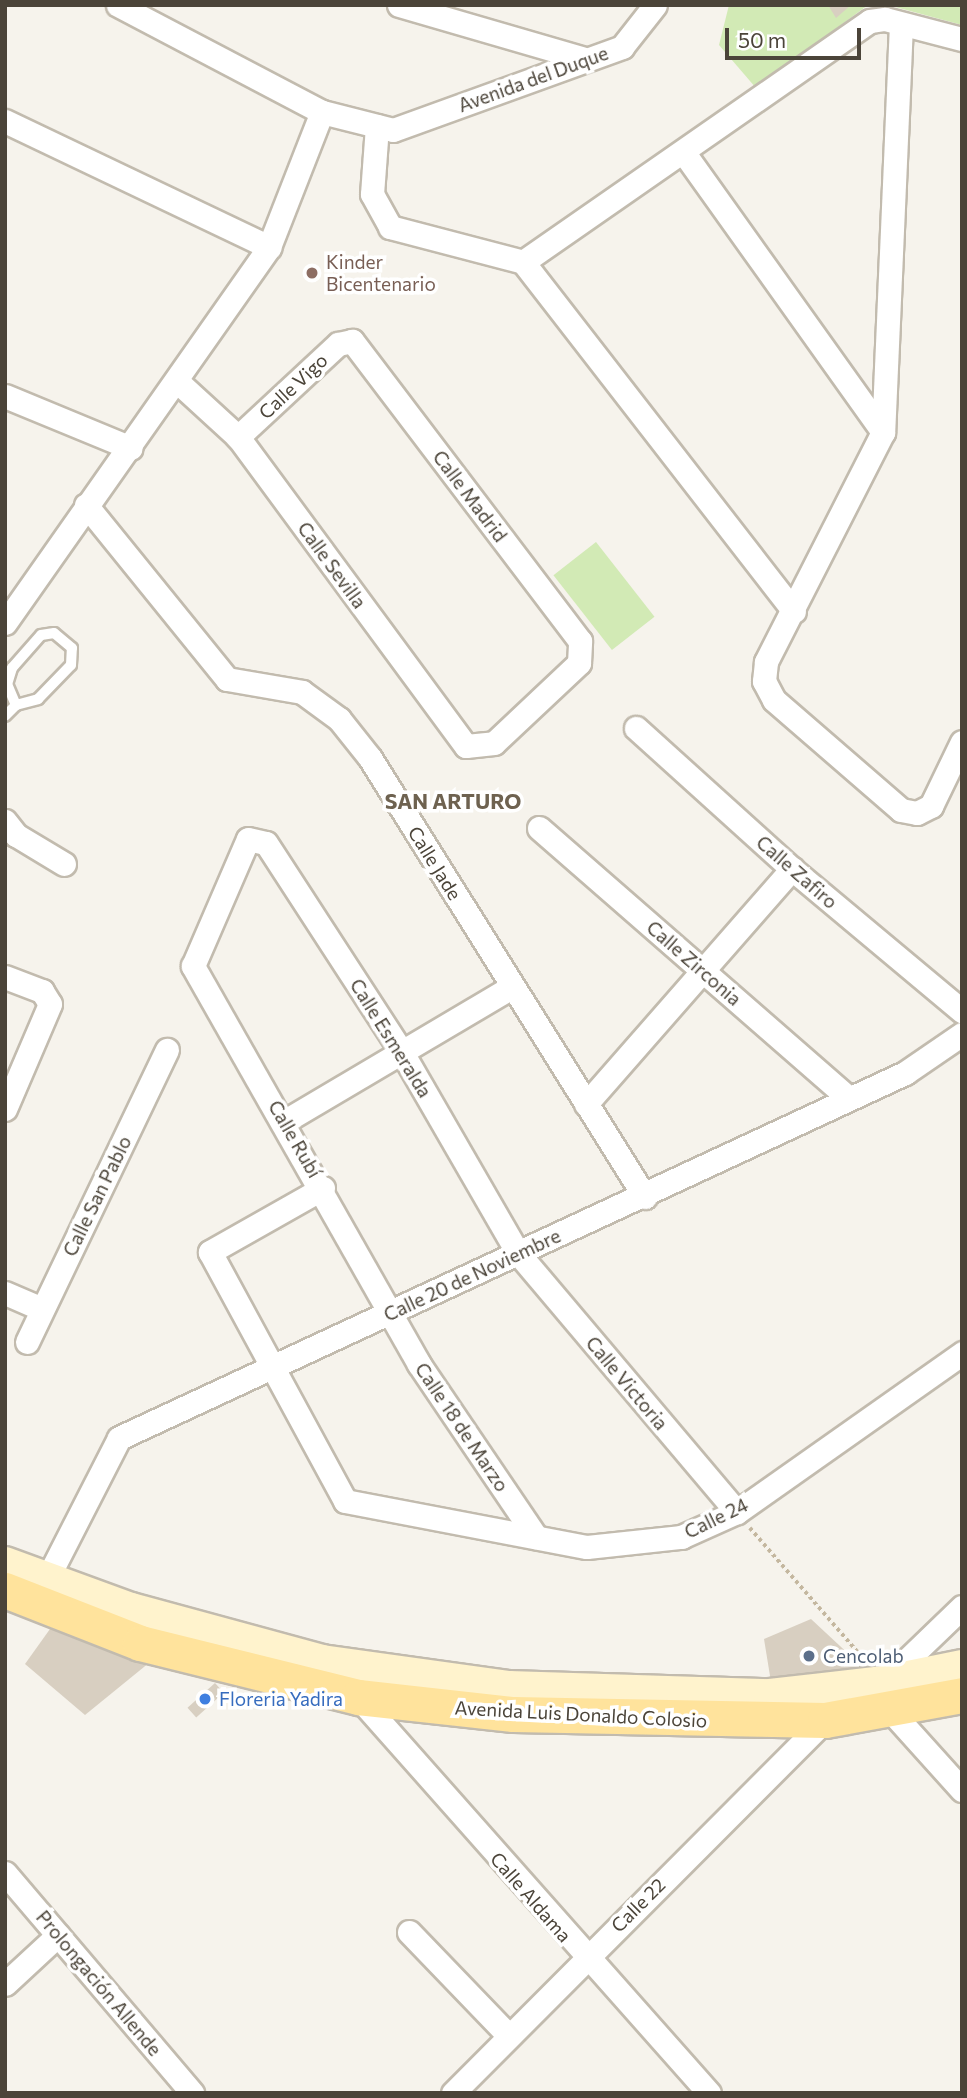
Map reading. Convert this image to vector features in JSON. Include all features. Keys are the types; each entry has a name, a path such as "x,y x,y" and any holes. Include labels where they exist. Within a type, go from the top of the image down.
{"main road":[{"name":"Avenida Luis Donaldo Colosio","path":"5,1563 131,1609 322,1661 509,1687 769,1695 962,1695"},
{"name":"Avenida Luis Donaldo Colosio","path":"5,1590 140,1643 358,1696 513,1714 746,1723 825,1720 962,1665"}],"street":[{"path":"118,5 322,112 385,128 372,194 390,227 523,262 793,611"},
{"path":"399,5 581,58"},
{"name":"Avenida del Duque","path":"385,128 581,58 622,47 655,5"},
{"path":"523,262 684,153 870,21 901,24 962,39"},
{"path":"901,24 883,432 766,662 764,681 774,700 901,810 917,813 931,806 962,742"},
{"path":"5,624 86,505 179,383 270,247 322,112"},
{"path":"5,121 270,247"},
{"path":"684,153 883,432"},
{"name":"Calle Vigo","path":"238,438 338,344 352,341"},
{"name":"Calle Madrid","path":"352,341 580,641 583,654 494,743 479,749"},
{"name":"Calle Sevilla","path":"179,383 238,438 466,746 479,749"},
{"path":"5,396 131,448"},
{"name":"Calle Jade","path":"86,505 227,679 302,692 339,719 370,758 645,1197"},
{"name":"Calle Zafiro","path":"636,728 792,869 962,1011"},
{"path":"5,821 16,835 64,864"},
{"name":"Calle Zirconia","path":"539,828 848,1098"},
{"name":"Calle Rubí","path":"248,839 192,966 285,1121 393,1313"},
{"name":"Calle Esmeralda","path":"248,839 266,843 400,1049 518,1253"},
{"path":"586,1104 792,869"},
{"path":"5,977 42,992 50,1004 5,1109"},
{"path":"285,1121 400,1049 512,987"},
{"name":"Calle 20 de Noviembre","path":"47,1579 119,1438 273,1364 393,1313 518,1253 645,1197 905,1073 962,1034"},
{"name":"Calle San Pablo","path":"27,1342 167,1050"},
{"path":"273,1364 210,1252 323,1188"},
{"name":"Calle Victoria","path":"518,1253 737,1512"},
{"path":"5,1293 43,1309"},
{"name":"Calle 18 de Marzo","path":"393,1313 419,1364 536,1537"},
{"name":"Calle 24","path":"273,1364 345,1501 587,1547 681,1537 737,1512 962,1353"},
{"path":"962,1607 886,1695 962,1790"},
{"name":"Calle Aldama","path":"358,1696 585,1958 709,2093"},
{"name":"Calle 22","path":"453,2093 825,1720"},
{"name":"Prolongación Allende","path":"5,1872 192,2093"},
{"path":"409,1932 509,2036"},
{"path":"5,1983 58,1935"}],"lane":[{"path":"5,716 16,705 38,699 71,665 72,648 54,633 41,635 12,668 6,684 16,705"}],"path":[{"path":"737,1512 886,1695"}],"green space":[{"path":"729,5 868,5 756,88 719,45"},
{"path":"888,5 962,5 962,25"},
{"path":"596,542 654,617 612,650 553,575"}],"building":[{"path":"828,5 851,5 836,18"},
{"name":"Cencolab","path":"811,1619 869,1673 771,1682 764,1639"},
{"path":"55,1622 155,1658 85,1715 25,1664"},
{"name":"Floreria Yadira","path":"215,1683 224,1693 196,1717 188,1708"}],"place":[{"name":"Kinder Bicentenario","path":"312,273"},
{"name":"Cencolab","path":"809,1656"},
{"name":"Floreria Yadira","path":"205,1699"}],"district":[{"name":"SAN ARTURO","path":"453,801"}]}
